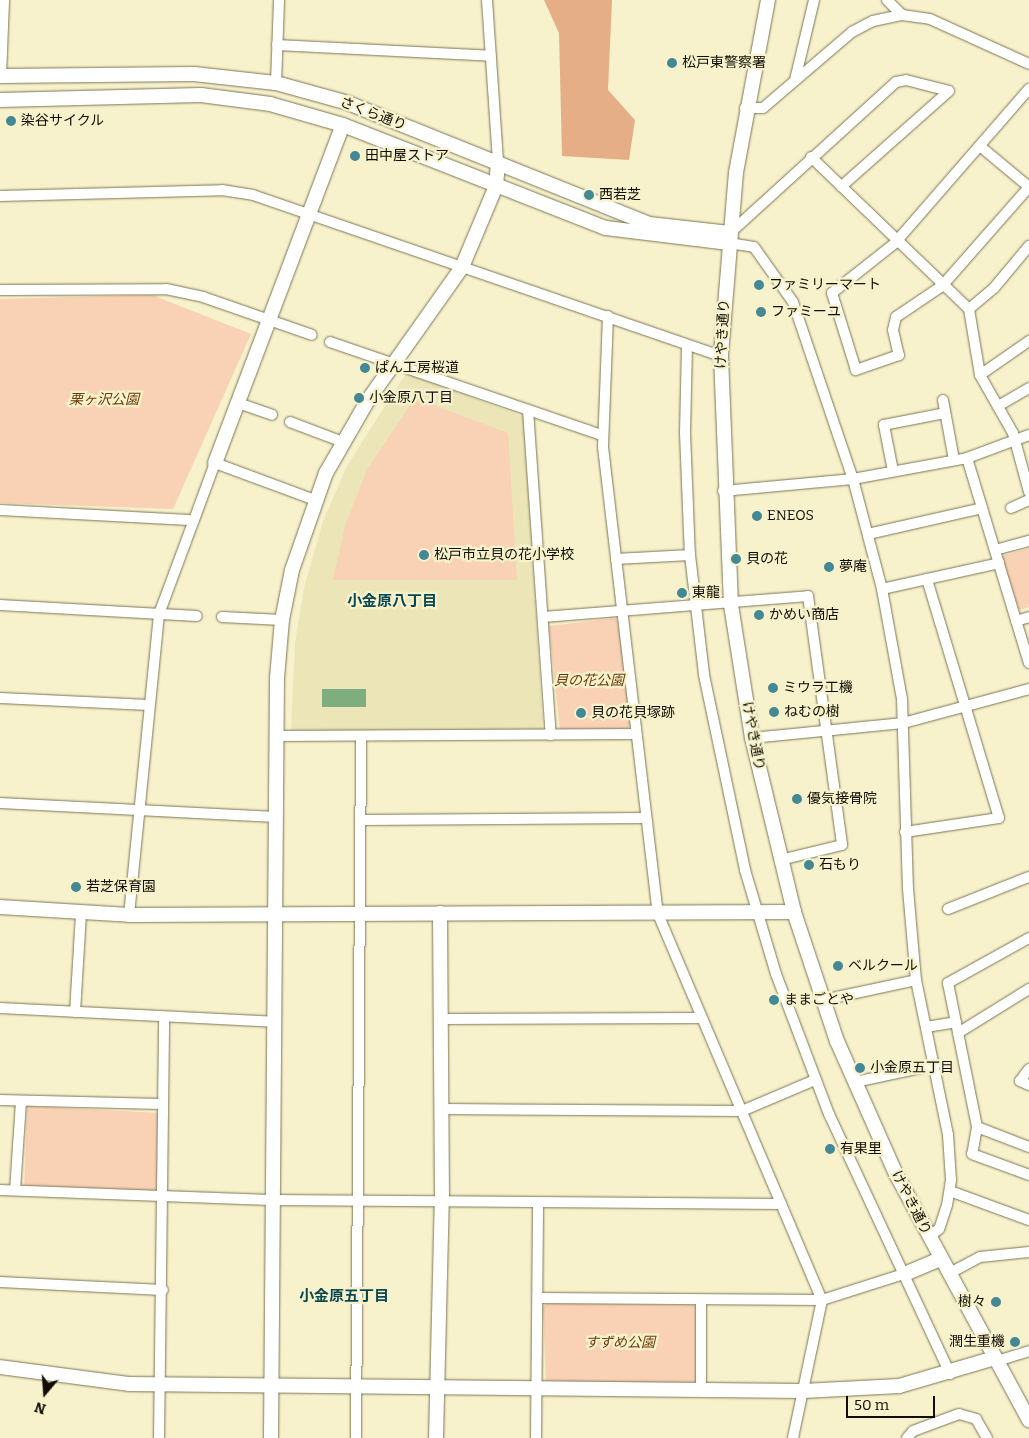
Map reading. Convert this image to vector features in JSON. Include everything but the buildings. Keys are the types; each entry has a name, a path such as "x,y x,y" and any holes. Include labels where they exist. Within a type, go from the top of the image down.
{"street":[{"path":"0,76 4,0"},
{"path":"270,104 276,83 279,0"},
{"path":"271,1438 270,1200 276,914 276,736 282,620 292,570 315,500 343,442 393,363 462,267 496,186 498,163 486,0"},
{"name":"けやき通り","path":"768,0 745,108 730,238 721,356 723,491 731,605 752,738 794,912 823,1000 855,1082 940,1259 1028,1418"},
{"path":"795,80 814,0"},
{"path":"887,0 902,15"},
{"path":"745,108 763,108 852,32 873,21 902,15 930,19 1029,64"},
{"path":"277,45 491,56"},
{"name":"さくら通り","path":"0,76 194,74 276,83 348,103 649,224 730,238"},
{"path":"841,187 949,91 906,80 896,82 811,158 730,238 754,246 793,302 853,479 882,589 903,723 905,832 916,980 948,1135 950,1191 941,1226 929,1237"},
{"path":"980,147 1029,187 942,286 896,317 893,330 899,355 856,370 832,293 895,243 1029,89"},
{"name":"さくら通り","path":"0,100 201,94 270,104 343,125 606,228 730,238"},
{"path":"129,915 159,614 343,125"},
{"path":"811,158 895,243 969,309 980,375 1015,441 1029,492"},
{"path":"0,196 222,190 309,213 721,356"},
{"path":"969,309 994,288 1029,246"},
{"path":"0,290 166,289 312,335"},
{"path":"608,316 602,435 658,914 822,1300 794,1438"},
{"path":"330,342 602,435"},
{"path":"980,375 1029,342"},
{"path":"688,345 684,433 690,555 696,608 716,740 757,912 815,1080 906,1273 950,1374"},
{"path":"998,406 1029,388"},
{"path":"942,400 954,460"},
{"path":"238,403 272,415"},
{"path":"528,410 551,735"},
{"path":"893,471 884,426 945,413"},
{"path":"290,422 343,442"},
{"path":"723,491 853,479 967,458 1029,436"},
{"path":"967,458 1029,663"},
{"path":"215,463 315,500"},
{"path":"1011,508 1029,500"},
{"path":"868,534 982,508"},
{"path":"0,510 194,520"},
{"path":"995,550 1029,541"},
{"path":"616,559 690,555"},
{"path":"882,589 999,562"},
{"path":"905,832 999,818 927,579"},
{"path":"543,617 696,608 808,596 842,845 780,860"},
{"path":"0,605 197,616"},
{"path":"1016,621 1029,616"},
{"path":"222,617 282,620"},
{"path":"752,738 903,723 1029,688"},
{"path":"0,698 149,705"},
{"path":"276,736 636,734"},
{"path":"356,1438 362,820 361,736"},
{"path":"0,803 276,817"},
{"path":"362,820 646,818"},
{"path":"948,909 1028,880"},
{"path":"0,907 81,914 129,915 794,912"},
{"path":"436,1438 442,1200 440,913"},
{"path":"75,1012 81,914"},
{"path":"1029,938 948,983 977,1127 972,1154 1029,1175"},
{"path":"823,1000 916,980"},
{"path":"958,1033 1029,989"},
{"path":"0,1008 274,1022"},
{"path":"160,1438 163,1290 160,1195 164,1017"},
{"path":"441,1020 701,1018"},
{"path":"926,1027 956,1022"},
{"path":"855,1082 935,1065"},
{"path":"1029,1069 1020,1081 1029,1085"},
{"path":"442,1109 742,1110 815,1080"},
{"path":"0,1100 161,1104"},
{"path":"14,1190 21,1101"},
{"path":"977,1127 1029,1147"},
{"path":"0,1190 358,1202 442,1200 538,1203 781,1204"},
{"path":"950,1191 1029,1220"},
{"path":"536,1438 538,1203"},
{"path":"948,1274 980,1257 1029,1252"},
{"path":"538,1298 822,1300 906,1273 940,1259"},
{"path":"0,1282 163,1290"},
{"path":"701,1300 701,1390"},
{"path":"0,1367 101,1383 803,1391 882,1389 950,1374 1029,1351"},
{"path":"907,1438 913,1431 959,1414 976,1419 987,1438"}],"shaded area":[{"path":"544,0 612,0 608,90 635,120 629,160 562,156 559,33"},
{"name":"松戸市立貝の花小学校","path":"406,373 524,417 543,730 291,730 295,643 304,588 323,521 347,466"},
{"path":"322,689 366,689 366,707 322,707"}],"green space":[{"name":"栗ヶ沢公園","path":"152,295 251,334 173,509 0,503 0,299"},
{"path":"415,398 508,433 517,580 333,580 345,526 367,470"},
{"path":"1029,548 1029,607 1019,610 1001,556"},
{"name":"貝の花公園","path":"615,618 619,621 632,724 627,729 560,731 549,626"},
{"path":"27,1106 161,1113 160,1195 24,1191"},
{"name":"すずめ公園","path":"547,1303 693,1305 697,1308 696,1382 546,1383 543,1307"}],"place":[{"name":"松戸東警察署","path":"672,63"},
{"name":"染谷サイクル","path":"11,121"},
{"name":"田中屋ストア","path":"355,156"},
{"name":"西若芝","path":"589,195"},
{"name":"ファミリーマート","path":"759,285"},
{"name":"ファミーユ","path":"761,312"},
{"name":"ぱん工房桜道","path":"365,368"},
{"name":"小金原八丁目","path":"359,398"},
{"name":"ENEOS","path":"757,516"},
{"name":"松戸市立貝の花小学校","path":"424,555"},
{"name":"貝の花","path":"736,559"},
{"name":"夢庵","path":"829,567"},
{"name":"東龍","path":"682,593"},
{"name":"かめい商店","path":"759,615"},
{"name":"ミウラ工機","path":"773,688"},
{"name":"ねむの樹","path":"774,712"},
{"name":"貝の花貝塚跡","path":"581,713"},
{"name":"優気接骨院","path":"797,799"},
{"name":"石もり","path":"809,865"},
{"name":"若芝保育園","path":"76,887"},
{"name":"ベルクール","path":"838,966"},
{"name":"ままごとや","path":"774,1000"},
{"name":"小金原五丁目","path":"860,1068"},
{"name":"有果里","path":"830,1149"},
{"name":"樹々","path":"996,1302"},
{"name":"潤生重機","path":"1015,1342"}],"district":[{"name":"小金原八丁目","path":"392,602"},
{"name":"小金原五丁目","path":"344,1297"}]}
